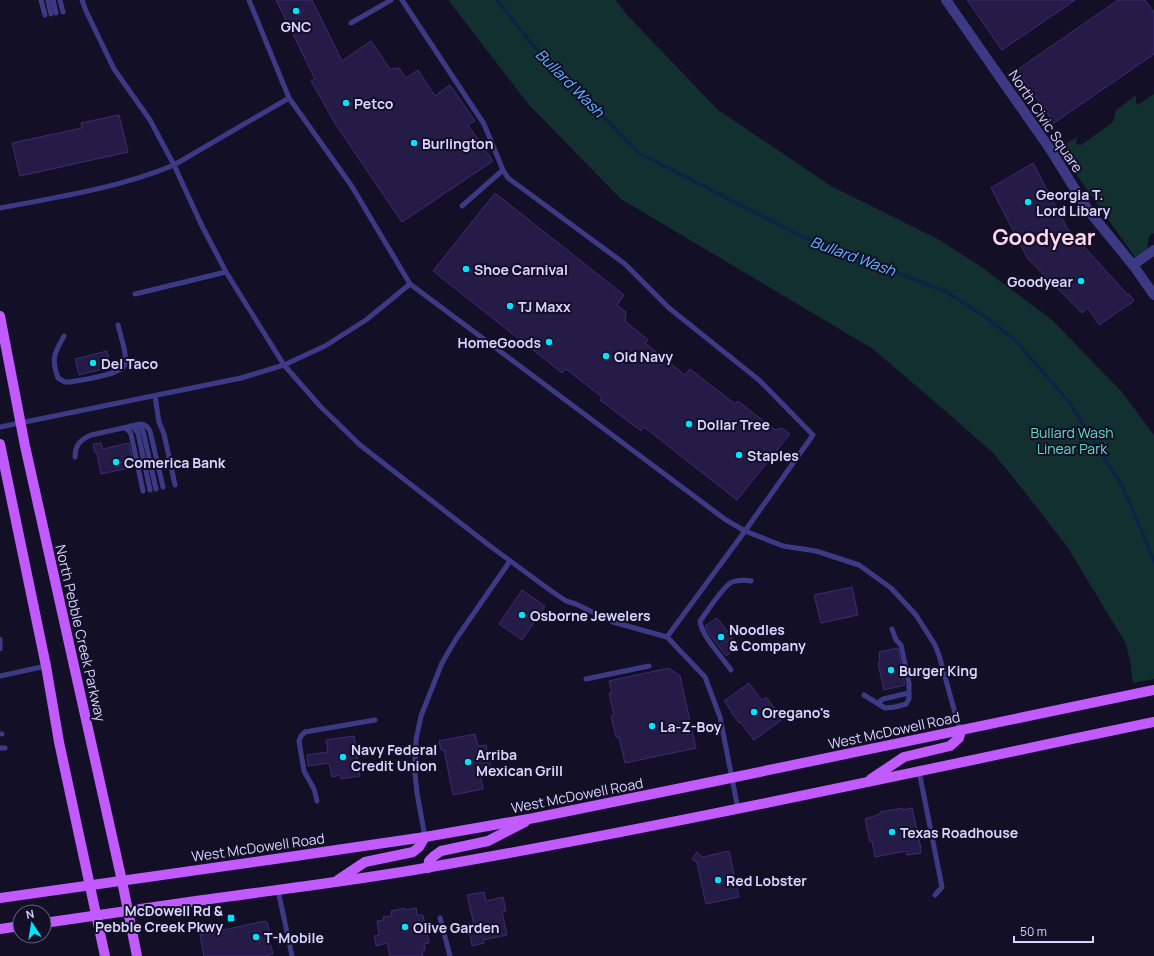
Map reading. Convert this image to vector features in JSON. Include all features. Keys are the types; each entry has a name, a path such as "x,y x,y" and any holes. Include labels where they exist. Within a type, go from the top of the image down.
{"main road":[{"name":"North Pebble Creek Parkway","path":"0,316 40,515 122,881 137,956"},
{"path":"0,444 46,666 59,742 105,956"},
{"name":"West McDowell Road","path":"0,898 425,837 534,818 1154,690"},
{"path":"52,922 428,868 546,847 738,809 1154,722"},
{"path":"866,782 904,757 950,746 958,738 960,731"},
{"path":"428,868 429,861 441,851 488,841 534,818"},
{"path":"335,882 365,862 413,852 419,848 425,837"},
{"path":"0,929 12,927"}],"street":[{"name":"North Civic Square","path":"946,0 1050,149 1088,210 1154,295"},
{"path":"1132,265 1154,250"}],"lane":[{"path":"41,0 45,16"},
{"path":"48,0 53,14 53,0"},
{"path":"60,0 63,12"},
{"path":"82,0 114,69 150,120 174,165 201,224 226,272 284,365 320,406 360,445 484,542 566,602 576,604 613,622 667,637 705,677 720,717 738,809"},
{"path":"249,0 289,98 351,185 410,284 726,520 745,531 783,546 816,551 859,565 891,588 916,615 935,645 960,731"},
{"path":"351,23 391,0"},
{"path":"402,0 484,124 503,170 508,178 625,264 669,308 759,380 813,435 667,637"},
{"path":"0,208 94,190 156,173 174,165 289,98"},
{"path":"462,206 503,170"},
{"path":"135,294 226,272"},
{"path":"0,427 241,378 284,365 325,346 366,320 410,284"},
{"path":"64,336 54,354 54,362 58,378 65,382 70,382 113,373 121,370 125,365 126,357 118,324"},
{"path":"155,396 159,422 164,434 175,485"},
{"path":"75,457 75,449 78,444 91,435 141,424 145,425 150,431 163,487"},
{"path":"137,425 142,429 144,435 156,489"},
{"path":"131,426 138,433 150,490"},
{"path":"126,428 131,434 143,491"},
{"path":"425,837 416,793 414,762 416,740 421,716 442,663 456,639 510,561"},
{"path":"731,670 705,635 700,621 726,586 736,581 751,581"},
{"path":"864,695 885,708 906,704 909,699 909,682 901,645 896,640 892,629"},
{"path":"0,639 0,648"},
{"path":"0,676 46,666"},
{"path":"586,679 649,666"},
{"path":"878,703 883,699 909,693"},
{"path":"317,801 314,789 304,771 299,741 301,736 305,732 375,720"},
{"path":"919,771 942,886 935,895"},
{"path":"278,890 292,956"},
{"path":"440,918 450,956"}],"green space":[{"name":"Bullard Wash Linear Park","path":"448,0 616,0 627,15 718,110 831,186 938,239 983,268 1052,320 1122,392 1154,435 1154,679 1133,683 1130,660 1125,642 1068,548 994,454 873,349 621,199 529,105"},
{"path":"1154,94 1154,233 1149,236 1147,249 1135,257 1058,149 1077,137 1076,144 1081,145 1113,122 1116,110 1135,96 1138,105"}],"building":[{"name":"Burlington","path":"276,0 312,0 342,61 371,41 390,69 399,68 406,78 418,70 435,96 450,85 475,121 468,125 493,161 402,222 336,125 311,81 315,79"},
{"path":"967,0 1075,0 1002,50"},
{"path":"1118,0 1145,0 1154,12 1154,54 1054,123 1017,70"},
{"path":"119,115 128,152 20,176 12,143 82,128 81,123"},
{"path":"1033,163 1067,228 1134,301 1099,325 1088,308 1082,313 1028,259 991,188"},
{"path":"495,193 624,295 617,305 626,312 625,321 648,340 645,343 685,375 690,369 735,404 738,401 775,430 782,428 790,434 737,500 644,427 641,431 600,400 602,397 566,369 562,373 433,271"},
{"name":"Del Taco","path":"107,351 111,367 79,375 75,359"},
{"name":"Comerica Bank","path":"101,443 103,449 129,443 134,467 101,474 97,453 95,453 93,444"},
{"path":"852,587 858,615 821,623 814,595"},
{"name":"Osborne Jewelers","path":"522,590 545,606 522,640 499,624"},
{"name":"Noodles & Company","path":"717,618 739,646 726,656 705,626"},
{"name":"Burger King","path":"898,648 905,685 884,690 878,663 880,662 879,652"},
{"name":"La-Z-Boy","path":"669,668 680,676 696,748 625,763 619,737 616,737 611,716 614,715 609,693 612,693 609,681"},
{"name":"Oregano's","path":"749,683 761,699 763,700 766,697 783,719 754,740 740,722 739,723 724,701"},
{"name":"Arriba Mexican Grill","path":"475,734 478,746 486,745 492,773 480,775 483,789 453,795 444,750 441,750 439,741"},
{"name":"Navy Federal Credit Union","path":"354,736 360,776 341,779 340,775 332,777 329,763 308,766 307,755 328,752 326,740"},
{"name":"Texas Roadhouse","path":"902,808 902,810 912,808 921,853 907,855 906,851 875,857 865,819 880,814 880,812"},
{"name":"Red Lobster","path":"729,851 739,897 706,904 697,863 692,859 697,852 703,857"},
{"path":"484,892 486,901 503,897 506,911 502,912 507,935 483,940 484,943 472,946 468,926 474,925 467,895"},
{"name":"Olive Garden","path":"405,908 405,910 416,908 417,915 423,915 429,943 424,944 425,950 422,951 423,956 390,956 387,943 376,946 374,936 379,935 377,921 384,920 383,917 392,916 391,911"},
{"path":"265,921 266,923 267,922 270,934 268,934 273,954 266,956 204,956 200,935"}],"waterway":[{"name":"Bullard Wash","path":"497,0 531,43 639,153 803,237 945,291 985,317 1014,339 1069,402 1124,489 1154,561"}],"place":[{"name":"GNC","path":"296,11"},
{"name":"Petco","path":"346,103"},
{"name":"Burlington","path":"414,143"},
{"name":"Georgia T. Lord Libary","path":"1028,202"},
{"name":"Shoe Carnival","path":"466,269"},
{"name":"Goodyear","path":"1081,281"},
{"name":"TJ Maxx","path":"510,306"},
{"name":"HomeGoods","path":"549,342"},
{"name":"Old Navy","path":"606,356"},
{"name":"Del Taco","path":"93,363"},
{"name":"Dollar Tree","path":"689,424"},
{"name":"Staples","path":"739,455"},
{"name":"Comerica Bank","path":"116,462"},
{"name":"Osborne Jewelers","path":"522,615"},
{"name":"Noodles & Company","path":"721,637"},
{"name":"Burger King","path":"891,670"},
{"name":"Oregano's","path":"754,712"},
{"name":"La-Z-Boy","path":"652,726"},
{"name":"Navy Federal Credit Union","path":"343,757"},
{"name":"Arriba Mexican Grill","path":"468,762"},
{"name":"Texas Roadhouse","path":"892,832"},
{"name":"Red Lobster","path":"718,880"},
{"name":"McDowell Rd & Pebble Creek Pkwy","path":"231,918"},
{"name":"Olive Garden","path":"405,927"},
{"name":"T-Mobile","path":"256,937"}],"district":[{"name":"Goodyear","path":"1044,237"}]}
